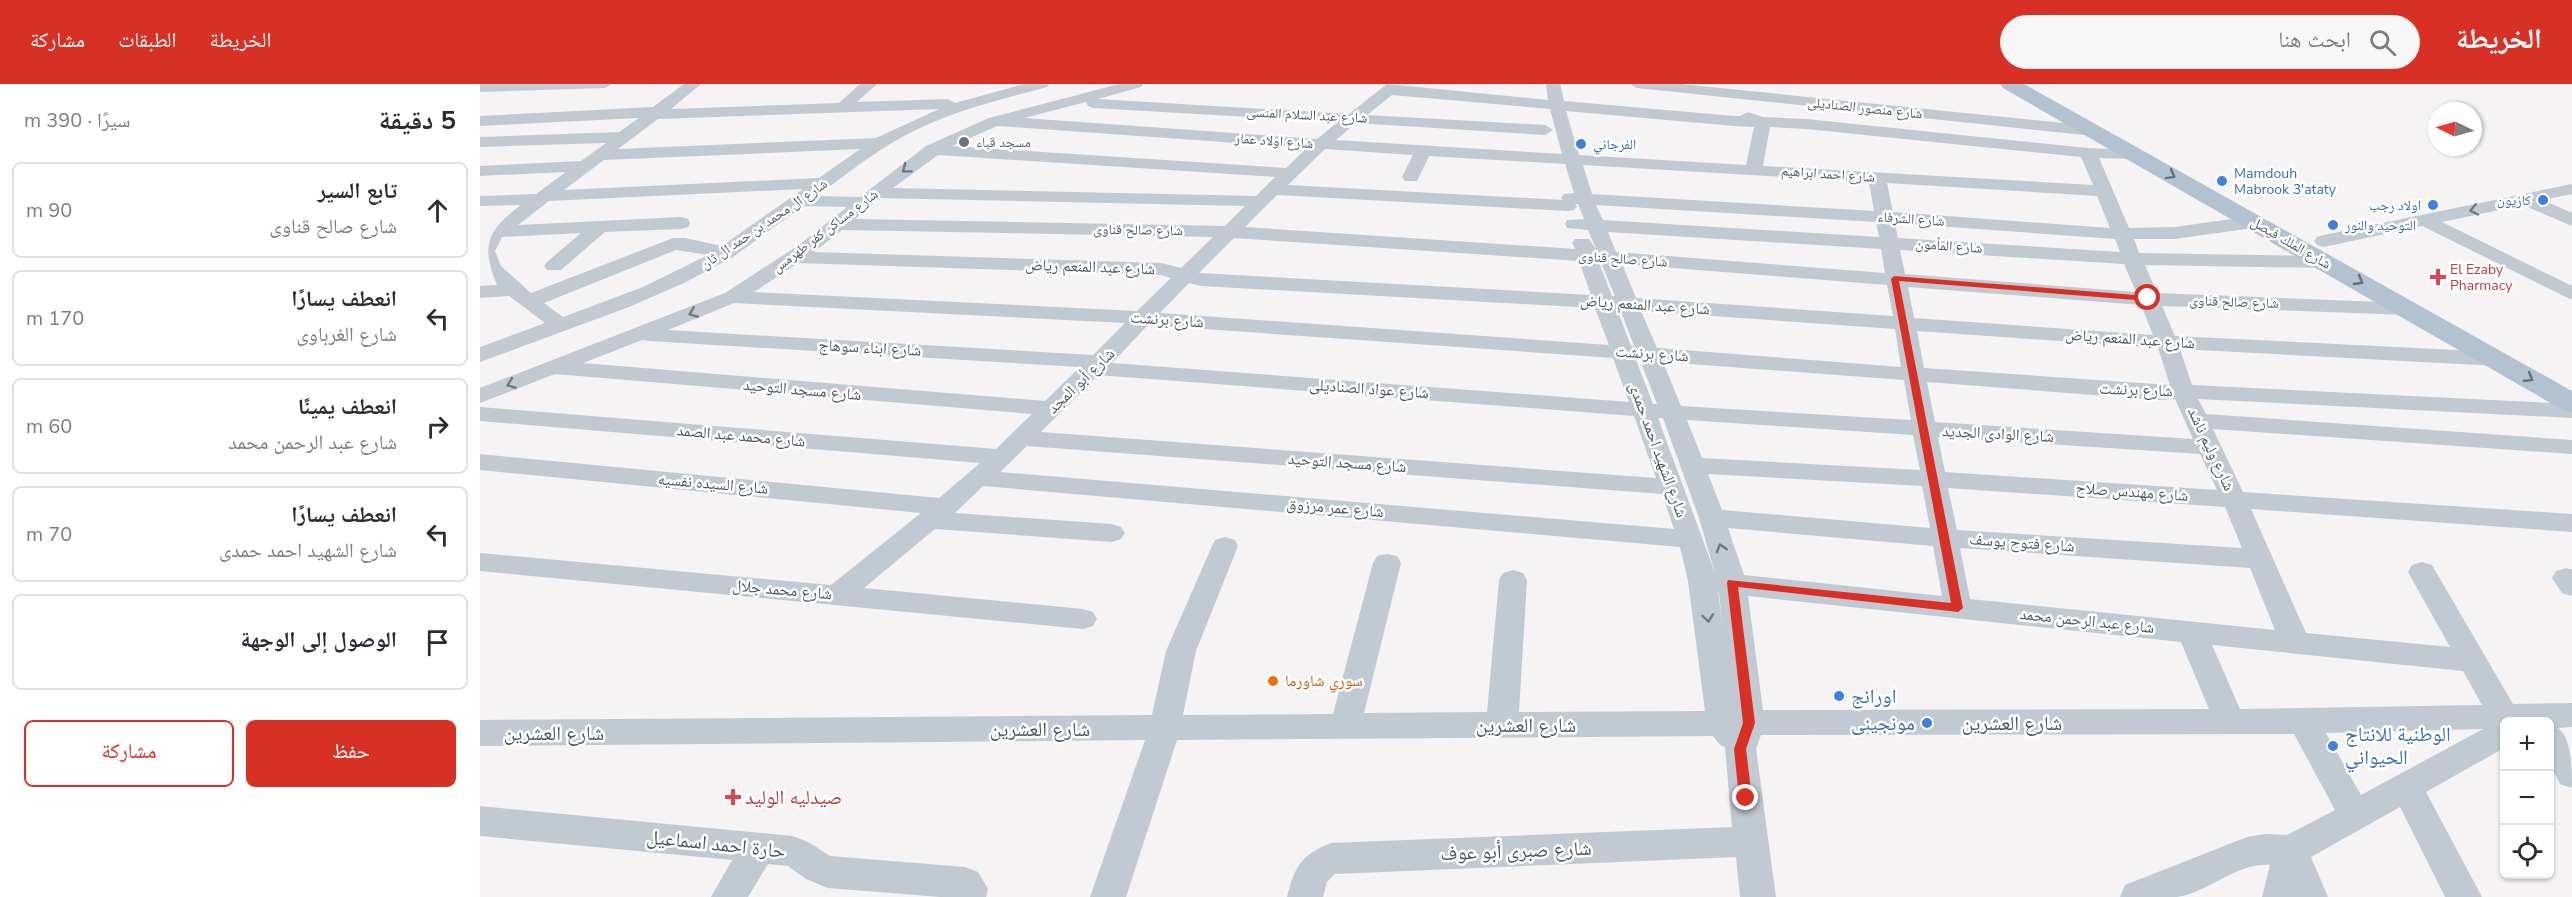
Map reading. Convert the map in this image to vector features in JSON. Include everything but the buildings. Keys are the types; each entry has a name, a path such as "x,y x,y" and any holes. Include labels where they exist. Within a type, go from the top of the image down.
{"main road":[{"name":"شارع الملك فيصل","path":"2010,84 2051,98 2093,133 2254,222 2324,251 2408,309 2572,403"},
{"name":"شارع الملك فيصل","path":"2093,133 2572,378"}],"street":[{"path":"480,87 605,84"},
{"path":"560,324 520,296 489,263 484,254 488,240 694,84"},
{"path":"844,107 870,84"},
{"name":"شارع ال محمد بن حمد ال ثان","path":"480,355 677,280 726,253 880,143 900,132 970,103 1042,84"},
{"name":"شارع مساكن كفر طهرمس","path":"480,396 732,297 795,257 932,150 950,140 995,121 1136,84"},
{"name":"شارع منصور الصناديلى","path":"1637,84 1761,90 1794,100 2093,133"},
{"path":"1794,100 1800,84"},
{"path":"1393,87 1547,94 1763,123 1879,131 2093,133"},
{"name":"شارع أبو المجد","path":"837,595 938,514 1002,458 1290,173 1321,144 1393,87"},
{"path":"1114,90 1362,112"},
{"name":"شارع الشهيد احمد حمدى","path":"1547,94 1545,130 1563,158"},
{"name":"شارع الشهيد احمد حمدى","path":"1547,94 1578,211 1599,257 1616,303 1649,354 1712,518 1732,583 1737,732 1758,897"},
{"path":"480,99 552,97"},
{"name":"شارع عبد السلام المنسى","path":"1069,101 1362,112 1545,130"},
{"path":"480,121 970,103"},
{"path":"1679,109 1746,116 1763,123"},
{"path":"724,149 762,110"},
{"name":"شارع اولاد عمار","path":"995,121 1563,158"},
{"path":"1754,169 1763,123"},
{"path":"900,132 950,140"},
{"name":"شارع وليم ناشد","path":"2093,133 2104,191 2130,258 2167,342 2183,391 2234,499 2296,644"},
{"path":"480,142 623,137"},
{"path":"480,171 724,149 880,143"},
{"path":"932,150 1290,173"},
{"path":"1411,177 1423,150"},
{"name":"شارع احمد ابراهيم","path":"1563,158 2104,191"},
{"path":"1732,208 1733,168"},
{"path":"1877,177 1894,279 1958,608"},
{"path":"480,201 825,183"},
{"name":"شارع المأمون","path":"1578,211 1888,242 2183,261 2324,251 2424,220 2572,189"},
{"name":"شارع الشرفاء","path":"801,201 871,197 1267,195 1578,211 1732,208 2121,234 2174,233 2254,222"},
{"path":"2525,199 2572,220"},
{"path":"2424,220 2572,294"},
{"path":"488,240 600,227 681,223"},
{"path":"1028,265 1065,223"},
{"name":"شارع صالح قناوى","path":"838,224 1065,223 1599,257 2148,298 2408,309"},
{"path":"554,266 600,227"},
{"path":"480,292 520,296 674,244 726,253"},
{"name":"شارع عبد المنعم رياض","path":"795,257 1161,269 1185,277 1616,303 2167,342 2497,359"},
{"name":"شارع برنشت","path":"732,297 1145,318 2159,393 2183,391 2572,411"},
{"name":"شارع الشهيد احمد حمدى","path":"1616,303 1622,352 1691,539 1737,732"},
{"name":"شارع ابناء سوهاج","path":"640,334 1098,365"},
{"path":"480,346 504,345"},
{"name":"شارع عواد الصناديلى","path":"1098,365 1644,410"},
{"name":"شارع مسجد التوحيد","path":"552,368 1052,409"},
{"name":"شارع الوادى الجديد","path":"1644,410 2209,447"},
{"name":"شارع محمد عبد الصمد","path":"480,414 1002,458"},
{"path":"2198,422 2572,447"},
{"name":"شارع مسجد التوحيد","path":"1022,438 1672,487"},
{"name":"شارع السيده نفسيه","path":"480,462 1112,533"},
{"name":"شارع مهندس صلاح","path":"1692,465 1933,479 2572,523"},
{"name":"شارع عمر مرزوق","path":"979,478 1691,539"},
{"name":"شارع فتوح يوسف","path":"1712,518 1944,538 2259,559"},
{"path":"1108,897 1165,728 1181,651 1225,546"},
{"name":"شارع محمد جلال","path":"480,562 1083,619"},
{"path":"1345,726 1387,563"},
{"path":"2422,572 2472,662 2521,717"},
{"path":"1502,725 1513,580"},
{"name":"شارع عبد الرحمن محمد","path":"1702,581 2472,662"},
{"path":"2192,632 2230,722"},
{"name":"شارع العشرين","path":"2554,719 2572,715"},
{"path":"2303,721 2356,817"},
{"name":"شارع العشرين","path":"480,733 1502,725 1737,732 2303,721 2500,724"},
{"path":"2138,897 2247,852 2265,849 2291,851 2500,738"},
{"path":"2554,754 2572,774"},
{"path":"2406,787 2464,897"},
{"name":"حارة احمد اسماعيل","path":"480,821 793,851 817,868 828,872 965,883 970,890 968,897"},
{"name":"شارع صبرى أبو عوف","path":"1305,897 1317,865 1330,859 1750,841"},
{"path":"729,897 759,847"},
{"path":"2280,897 2291,851"},
{"path":"2291,851 2310,897"}],"place":[{"name":"مسجد قباء","path":"964,142"},
{"name":"الفرجاني","path":"1581,144"},
{"name":"Mamdouh Mabrook 3'ataty","path":"2222,181"},
{"name":"كازيون","path":"2543,200"},
{"name":"اولاد رجب","path":"2433,205"},
{"name":"التوحيد والنور","path":"2333,225"},
{"name":"El Ezaby Pharmacy","path":"2438,277"},
{"name":"سوري شاورما","path":"1273,681"},
{"name":"اورانج","path":"1839,696"},
{"name":"مونجينى","path":"1927,723"},
{"name":"الوطنية للانتاج الحيواني","path":"2333,746"},
{"name":"صيدليه الوليد","path":"733,797"}],"route":[{"path":"1746,798 1740,749 1749,723 1732,583 1958,608 1894,279 2148,298"}]}
